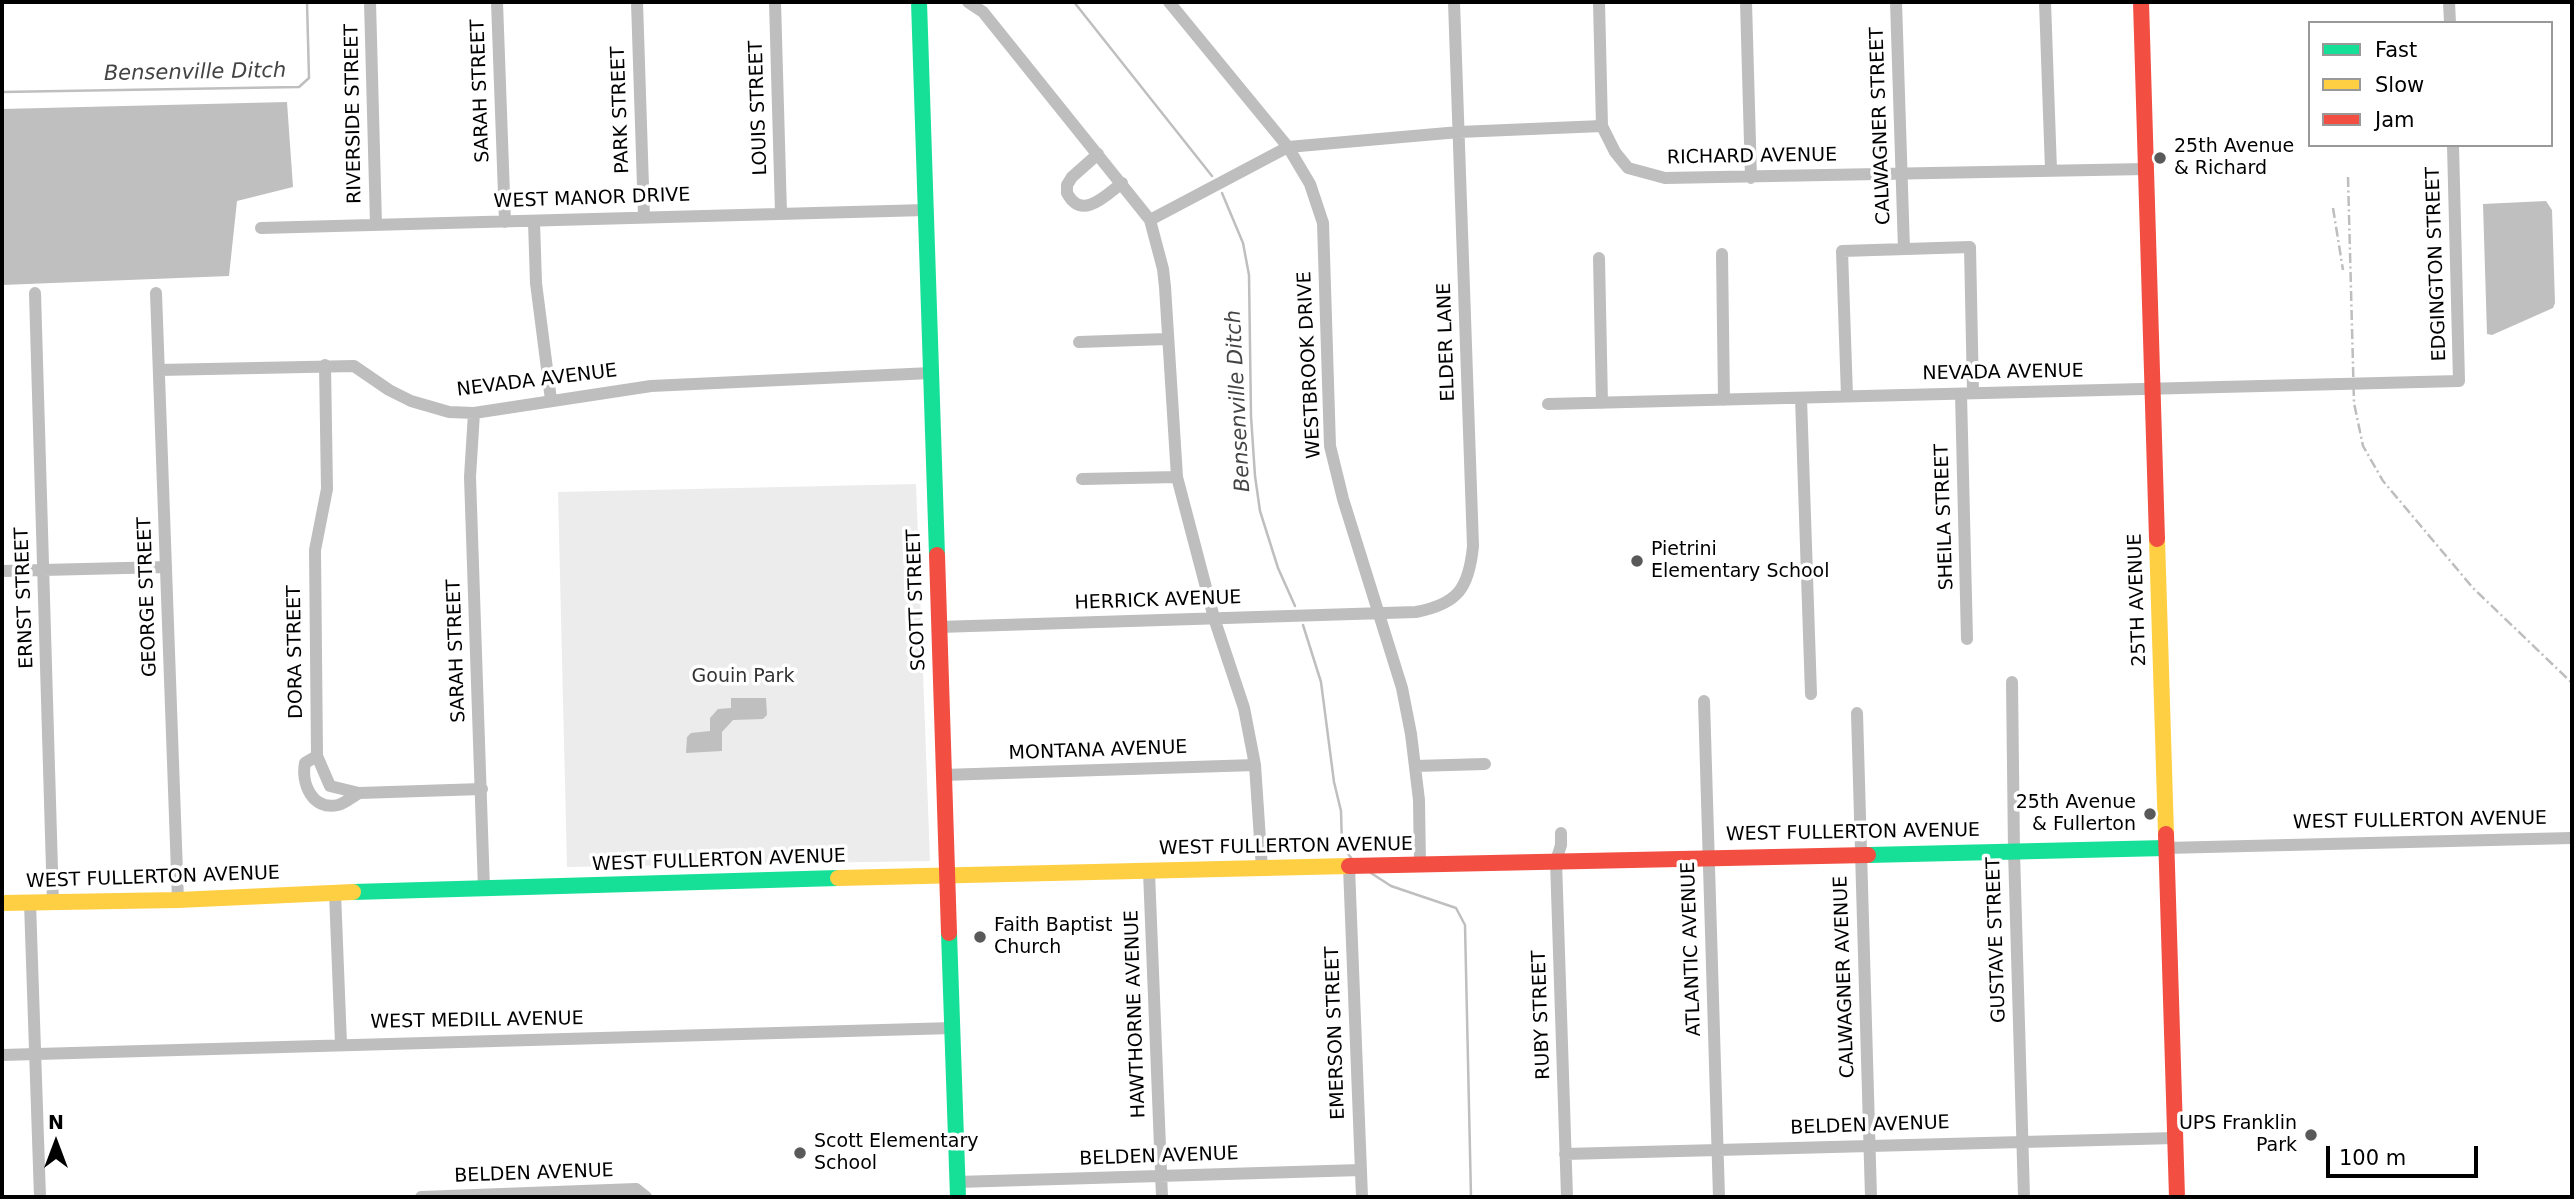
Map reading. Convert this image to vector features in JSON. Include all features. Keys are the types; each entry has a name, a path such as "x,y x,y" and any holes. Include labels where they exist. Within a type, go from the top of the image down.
{"street":[{"name":"RIVERSIDE STREET","path":"370,2 376,225"},
{"name":"SARAH STREET","path":"497,2 505,222"},
{"name":"PARK STREET","path":"637,2 644,217"},
{"name":"LOUIS STREET","path":"775,2 781,213"},
{"name":"SCOTT STREET","path":"919,2 958,1190"},
{"path":"968,2 984,12 1150,220 1163,269 1177,477 1214,618 1244,708 1255,765 1262,869"},
{"name":"WESTBROOK DRIVE","path":"1169,2 1288,147 1310,184 1322,223 1330,446 1343,499 1402,688 1419,800 1420,865"},
{"name":"ELDER LANE","path":"1379,613 1416,612 1443,605 1454,598 1462,588 1471,568 1454,2"},
{"path":"1150,220 1288,147 1459,132 1602,126 1599,2"},
{"path":"1746,2 1751,178"},
{"name":"CALWAGNER STREET","path":"1896,2 1904,249"},
{"path":"2045,2 2051,170"},
{"name":"25TH AVENUE","path":"2141,2 2176,1197"},
{"path":"2449,2 2450,21"},
{"name":"RICHARD AVENUE","path":"1602,126 1615,152 1628,168 1665,178 2146,169"},
{"name":"EDGINGTON STREET","path":"2453,147 2459,381"},
{"path":"1098,154 1069,180 1066,193 1070,200 1083,207 1093,206 1122,184"},
{"name":"WEST MANOR DRIVE","path":"261,228 926,210"},
{"path":"534,222 536,283 551,400"},
{"name":"SHEILA STREET","path":"1904,249 1970,247 1967,394 1968,639"},
{"path":"1847,397 1842,251 1904,249"},
{"path":"1721,254 1724,400"},
{"path":"1599,258 1602,403"},
{"name":"ERNST STREET","path":"35,293 53,902"},
{"name":"GEORGE STREET","path":"156,293 178,900"},
{"path":"1079,342 1167,339"},
{"name":"DORA STREET","path":"325,365 327,489 315,550 317,756 330,786 359,793 482,789"},
{"name":"NEVADA AVENUE","path":"159,370 354,366 389,390 431,408 474,413 651,386 931,373"},
{"name":"NEVADA AVENUE","path":"1548,404 2459,381"},
{"path":"1801,398 1811,694"},
{"name":"SARAH STREET","path":"474,413 470,477 484,889"},
{"path":"1082,479 1177,477"},
{"path":"2,570 166,567"},
{"name":"HERRICK AVENUE","path":"939,628 1379,613"},
{"name":"GUSTAVE STREET","path":"2012,682 2024,1197"},
{"name":"ATLANTIC AVENUE","path":"1704,701 1719,1197"},
{"name":"CALWAGNER AVENUE","path":"1857,713 1871,1197"},
{"path":"317,756 304,763 302,776 310,795 322,804 331,806 341,804 359,793"},
{"path":"1415,766 1485,764"},
{"name":"MONTANA AVENUE","path":"943,775 1255,765"},
{"name":"RUBY STREET","path":"1561,833 1561,845 1556,861 1567,1197"},
{"name":"WEST FULLERTON AVENUE","path":"2,903 178,900 947,875 2572,838"},
{"name":"EMERSON STREET","path":"1350,867 1362,1197"},
{"name":"HAWTHORNE AVENUE","path":"1149,872 1162,1197"},
{"path":"335,893 341,1044"},
{"path":"30,903 40,1197"},
{"name":"WEST MEDILL AVENUE","path":"2,1055 953,1028"},
{"name":"BELDEN AVENUE","path":"1566,1154 2175,1138"},
{"name":"BELDEN AVENUE","path":"958,1190 1162,1176 1361,1170"},
{"name":"BELDEN AVENUE","path":"421,1197 636,1189 646,1197"}],"green space":[{"name":"Gouin Park","path":"916,484 930,861 567,867 558,492"}],"shaded area":[{"path":"287,102 293,187 237,201 229,276 2,285 2,109"},
{"path":"2546,201 2552,210 2553,308 2492,335 2487,334 2483,204"},
{"path":"731,698 766,698 767,715 763,719 733,720 722,732 722,751 686,753 687,737 691,733 710,731 710,718 718,709 731,708"}],"waterway":[{"name":"Bensenville Ditch","path":"2,92 299,87 309,78 307,2"},
{"name":"Bensenville Ditch","path":"1074,2 1212,176"},
{"name":"Bensenville Ditch","path":"1222,193 1243,243 1249,275 1251,416 1260,511 1278,568 1295,606"},
{"path":"1303,625 1321,682 1334,782 1341,811 1342,846 1352,859"},
{"path":"1371,873 1391,886 1456,908 1465,925 1471,1197"}],"railway":[{"path":"2348,177 2354,403 2363,446 2383,481 2473,588 2572,683"},
{"path":"2333,208 2343,270"}],"traffic: fast":[{"path":"919,2 937,555"},
{"path":"1868,855 2166,848"},
{"path":"353,892 838,878"},
{"path":"949,933 958,1197"}],"traffic: slow":[{"path":"2157,539 2166,834"},
{"path":"838,878 1349,866"},
{"path":"2,903 178,900 353,892"}],"traffic: jam":[{"path":"2141,2 2157,539"},
{"path":"937,555 949,933"},
{"path":"2166,834 2177,1197"},
{"path":"1349,866 1868,855"}],"place":[{"name":"25th Avenue & Richard","path":"2160,158"},
{"name":"Pietrini Elementary School","path":"1637,561"},
{"name":"25th Avenue & Fullerton","path":"2150,814"},
{"name":"Faith Baptist Church","path":"980,937"},
{"name":"UPS Franklin Park","path":"2311,1135"},
{"name":"Scott Elementary School","path":"800,1153"}]}
